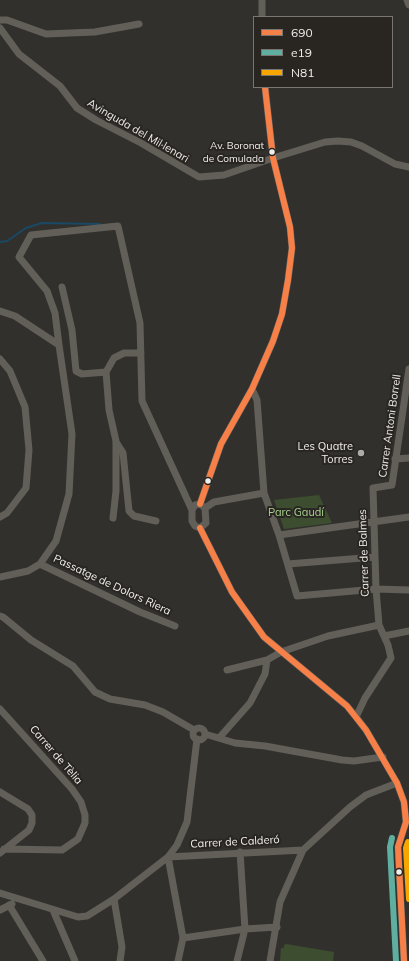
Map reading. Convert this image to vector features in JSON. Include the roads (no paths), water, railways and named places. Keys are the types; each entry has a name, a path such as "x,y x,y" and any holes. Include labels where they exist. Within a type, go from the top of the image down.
{"street":[{"path":"262,0 262,16"},
{"path":"407,0 409,5"},
{"path":"0,20 7,20 46,34 95,32 139,24"},
{"name":"Avinguda del Mil·lenari","path":"0,28 19,54 60,86 77,108 96,120 141,143 192,174 207,178 224,176 273,158 325,142 338,141 350,142 362,146 395,164 409,167"},
{"path":"200,528 206,523 203,506 221,444 252,389 282,314 292,248 290,227 273,158 265,88"},
{"path":"0,578 28,571 40,564 56,541 69,494 72,434 59,345 56,313 48,291 19,257 31,235 118,226 140,323 142,401 192,510 192,521 195,526 200,528 232,592 264,637 347,706 383,757 397,783 404,802 407,825 398,847 404,961"},
{"path":"62,287 72,330 76,371 82,374 106,372"},
{"path":"0,311 15,316 59,345"},
{"path":"113,518 116,491 116,441 109,410 106,372 114,358 124,353 141,353"},
{"path":"0,360 10,371 25,407 29,450 26,488 7,513 0,517"},
{"name":"Carrer Antoni Borrell","path":"392,485 409,370"},
{"path":"252,389 257,400 264,493 279,535 297,596 376,589 409,590"},
{"path":"116,441 123,453 129,511 134,516 156,521"},
{"path":"395,459 409,458"},
{"name":"Carrer de Balmes","path":"356,717 365,698 391,658 380,625 376,589 373,488 392,485"},
{"path":"192,510 195,505 203,506 214,502 264,493"},
{"path":"279,535 409,517"},
{"path":"288,564 375,557"},
{"name":"Passatge de Dolors Riera","path":"40,564 140,612 175,626"},
{"path":"0,616 31,640 73,666 95,692 110,699 145,705 163,712 194,730 196,728 203,729 205,734 235,743 265,746 342,760 354,761 383,757"},
{"path":"227,670 267,660 282,652 328,636 380,625"},
{"path":"384,636 409,631"},
{"path":"219,738 250,703 265,674 267,660"},
{"name":"Carrer de Tèlia","path":"0,709 72,789 81,802 85,815 85,823 78,839 62,850 2,851"},
{"path":"0,893 78,917 87,916 114,899 168,857 178,845 187,822 197,739 193,735 194,730"},
{"path":"197,739 202,739 205,734"},
{"path":"270,961 277,927 280,902 303,850 350,807 366,795 397,783"},
{"path":"0,792 28,809 32,816 32,823 29,830 2,851"},
{"path":"400,840 409,834"},
{"path":"178,845 180,850 186,856"},
{"name":"Carrer de Calderó","path":"168,857 240,852 303,850"},
{"path":"237,961 245,929 240,852"},
{"path":"168,857 183,938 178,961"},
{"path":"114,899 122,947 120,961"},
{"path":"0,910 20,900"},
{"path":"10,905 43,961"},
{"path":"53,910 75,961"},
{"path":"402,916 409,927 405,932 403,940"},
{"path":"183,938 245,929 277,927"}],"waterway":[{"path":"0,242 7,241 26,228 42,223 100,224"}],"place":[{"name":"Av. Boronat de Comulada","path":"272,152"},
{"name":"Les Quatre Torres","path":"361,453"}],"park label":[{"name":"Parc Gaudí","path":"296,513"}]}
